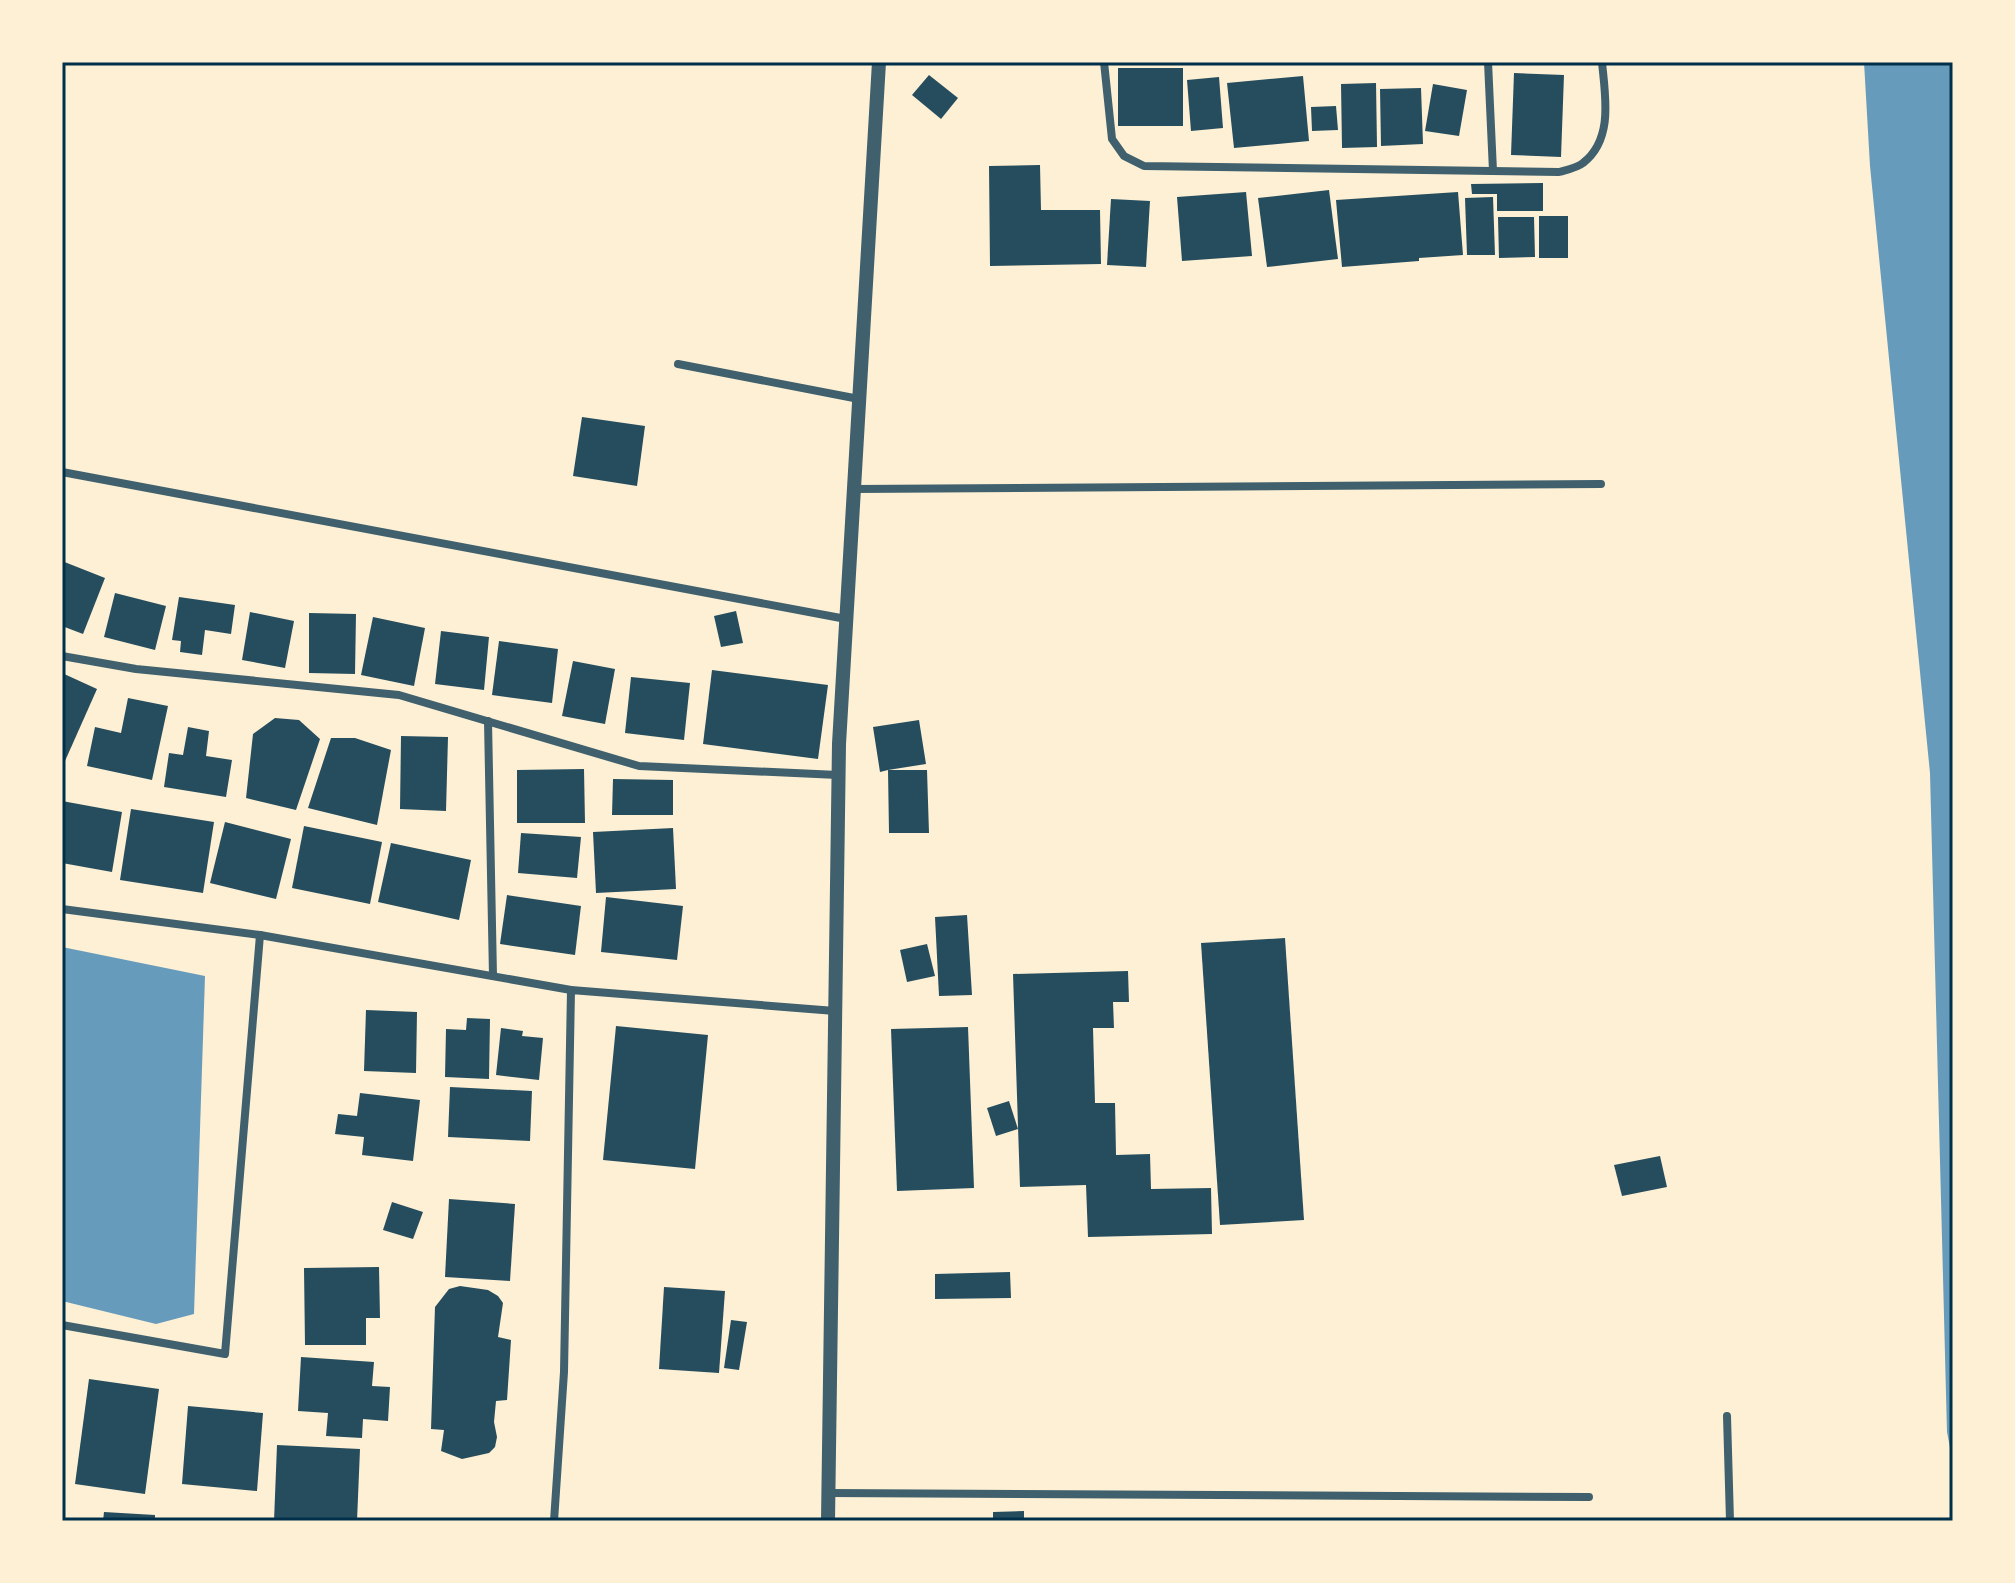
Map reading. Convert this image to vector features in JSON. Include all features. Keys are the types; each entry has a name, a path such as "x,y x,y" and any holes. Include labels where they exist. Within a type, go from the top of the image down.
{"street":[{"path":"828,1521 838,775 879,62"},
{"path":"1104,62 1112,139 1124,156 1144,166 1559,172 1583,163 1600,140 1606,112 1602,62"},
{"path":"1488,62 1493,171"},
{"path":"678,364 859,399"},
{"path":"62,472 846,619"},
{"path":"854,489 1601,484"},
{"path":"62,656 136,669 399,695 639,766 838,775"},
{"path":"488,721 493,976"},
{"path":"62,909 260,935 571,990 835,1011"},
{"path":"62,1325 225,1354 260,935"},
{"path":"554,1521 564,1372 571,990"},
{"path":"1727,1416 1730,1521"},
{"path":"828,1493 1589,1497"}],"water":[{"path":"1864,62 1953,62 1953,1463 1947,1432 1930,773 1870,166"},
{"path":"62,947 205,976 194,1314 156,1324 62,1301"}],"building":[{"path":"1118,68 1183,68 1183,126 1118,126"},
{"path":"1514,73 1564,75 1561,157 1511,155"},
{"path":"929,75 958,98 941,119 912,95"},
{"path":"1303,76 1309,141 1234,148 1227,83"},
{"path":"1219,77 1223,128 1191,131 1187,80"},
{"path":"1376,83 1377,147 1342,148 1341,84"},
{"path":"1433,84 1467,90 1459,136 1425,131"},
{"path":"1421,88 1423,144 1381,146 1380,89"},
{"path":"1336,106 1338,130 1312,131 1311,107"},
{"path":"1040,165 1041,210 1100,210 1101,264 990,266 989,166"},
{"path":"1543,183 1543,211 1497,211 1497,194 1472,194 1471,184"},
{"path":"1329,190 1338,259 1267,267 1258,198"},
{"path":"1246,192 1252,256 1182,261 1177,197"},
{"path":"1458,192 1463,255 1342,267 1336,200"},
{"path":"1493,197 1495,255 1467,255 1465,198"},
{"path":"1111,199 1150,201 1146,267 1107,265"},
{"path":"1539,216 1568,216 1568,258 1539,258"},
{"path":"1498,217 1534,217 1535,257 1499,258"},
{"path":"582,417 645,426 637,486 573,476"},
{"path":"62,561 105,578 83,634 62,626"},
{"path":"115,593 166,606 155,650 104,637"},
{"path":"179,597 235,605 231,634 205,630 202,655 180,652 181,641 172,640"},
{"path":"736,611 743,643 721,647 714,616"},
{"path":"250,612 294,621 285,668 242,660"},
{"path":"309,613 356,614 355,674 309,673"},
{"path":"373,617 425,628 414,686 361,675"},
{"path":"441,631 489,637 484,690 435,684"},
{"path":"499,641 558,649 552,703 492,695"},
{"path":"573,661 615,669 605,724 562,716"},
{"path":"712,670 828,685 818,759 703,744"},
{"path":"62,673 97,689 65,761 62,760"},
{"path":"631,677 690,683 684,740 625,733"},
{"path":"128,698 168,706 152,780 87,766 95,727 121,733"},
{"path":"275,718 299,720 320,739 296,810 246,798 253,734"},
{"path":"919,720 926,764 880,772 873,727"},
{"path":"188,727 209,731 206,756 232,760 226,797 164,787 169,753 183,755"},
{"path":"401,736 448,737 446,811 400,809"},
{"path":"331,738 355,738 391,750 377,825 308,808"},
{"path":"584,769 585,823 517,823 517,770"},
{"path":"888,770 927,770 929,833 889,833"},
{"path":"613,779 673,780 673,815 612,815"},
{"path":"62,801 122,812 112,872 62,863"},
{"path":"131,809 214,822 203,893 120,880"},
{"path":"225,822 291,839 276,899 210,883"},
{"path":"304,826 382,842 370,904 292,888"},
{"path":"673,828 676,889 596,893 593,832"},
{"path":"521,833 581,837 577,878 518,873"},
{"path":"391,843 471,860 459,920 378,902"},
{"path":"507,895 581,906 575,955 500,944"},
{"path":"606,897 683,906 677,960 601,952"},
{"path":"967,915 972,995 939,996 935,917"},
{"path":"1285,938 1304,1220 1220,1225 1201,943"},
{"path":"927,944 935,976 907,982 900,950"},
{"path":"1128,971 1129,1002 1113,1002 1114,1028 1093,1028 1095,1103 1115,1103 1116,1155 1150,1154 1151,1189 1211,1188 1212,1234 1088,1237 1086,1185 1020,1187 1013,974"},
{"path":"366,1010 417,1012 416,1073 364,1071"},
{"path":"467,1018 490,1019 489,1079 445,1077 446,1029 466,1030"},
{"path":"616,1026 708,1035 695,1169 603,1160"},
{"path":"968,1027 974,1188 897,1191 891,1029"},
{"path":"501,1028 523,1031 522,1036 543,1038 539,1080 496,1075"},
{"path":"450,1087 532,1091 530,1141 448,1137"},
{"path":"360,1093 420,1100 413,1161 362,1155 364,1137 335,1134 338,1114 357,1116"},
{"path":"1009,1101 1018,1129 996,1136 987,1108"},
{"path":"1660,1156 1667,1187 1622,1196 1614,1165"},
{"path":"449,1199 515,1204 510,1281 445,1277"},
{"path":"392,1202 423,1212 413,1239 383,1230"},
{"path":"379,1267 380,1318 366,1318 366,1345 305,1345 304,1268"},
{"path":"1010,1272 1011,1298 935,1299 935,1274"},
{"path":"460,1286 488,1290 498,1296 503,1303 498,1337 511,1340 507,1400 496,1401 495,1447 489,1453 462,1459 441,1451 444,1430 431,1429 435,1307 449,1289"},
{"path":"664,1287 725,1291 719,1373 659,1369"},
{"path":"731,1320 747,1322 739,1370 724,1368"},
{"path":"301,1357 374,1362 372,1386 390,1387 388,1421 363,1419 362,1438 326,1436 328,1413 298,1411"},
{"path":"89,1379 159,1389 145,1494 75,1484"},
{"path":"188,1406 263,1413 257,1491 182,1484"},
{"path":"277,1445 360,1449 357,1521 274,1521"},
{"path":"1024,1511 1024,1521 993,1521 993,1512"},
{"path":"104,1512 155,1515 155,1521 103,1521"}]}
